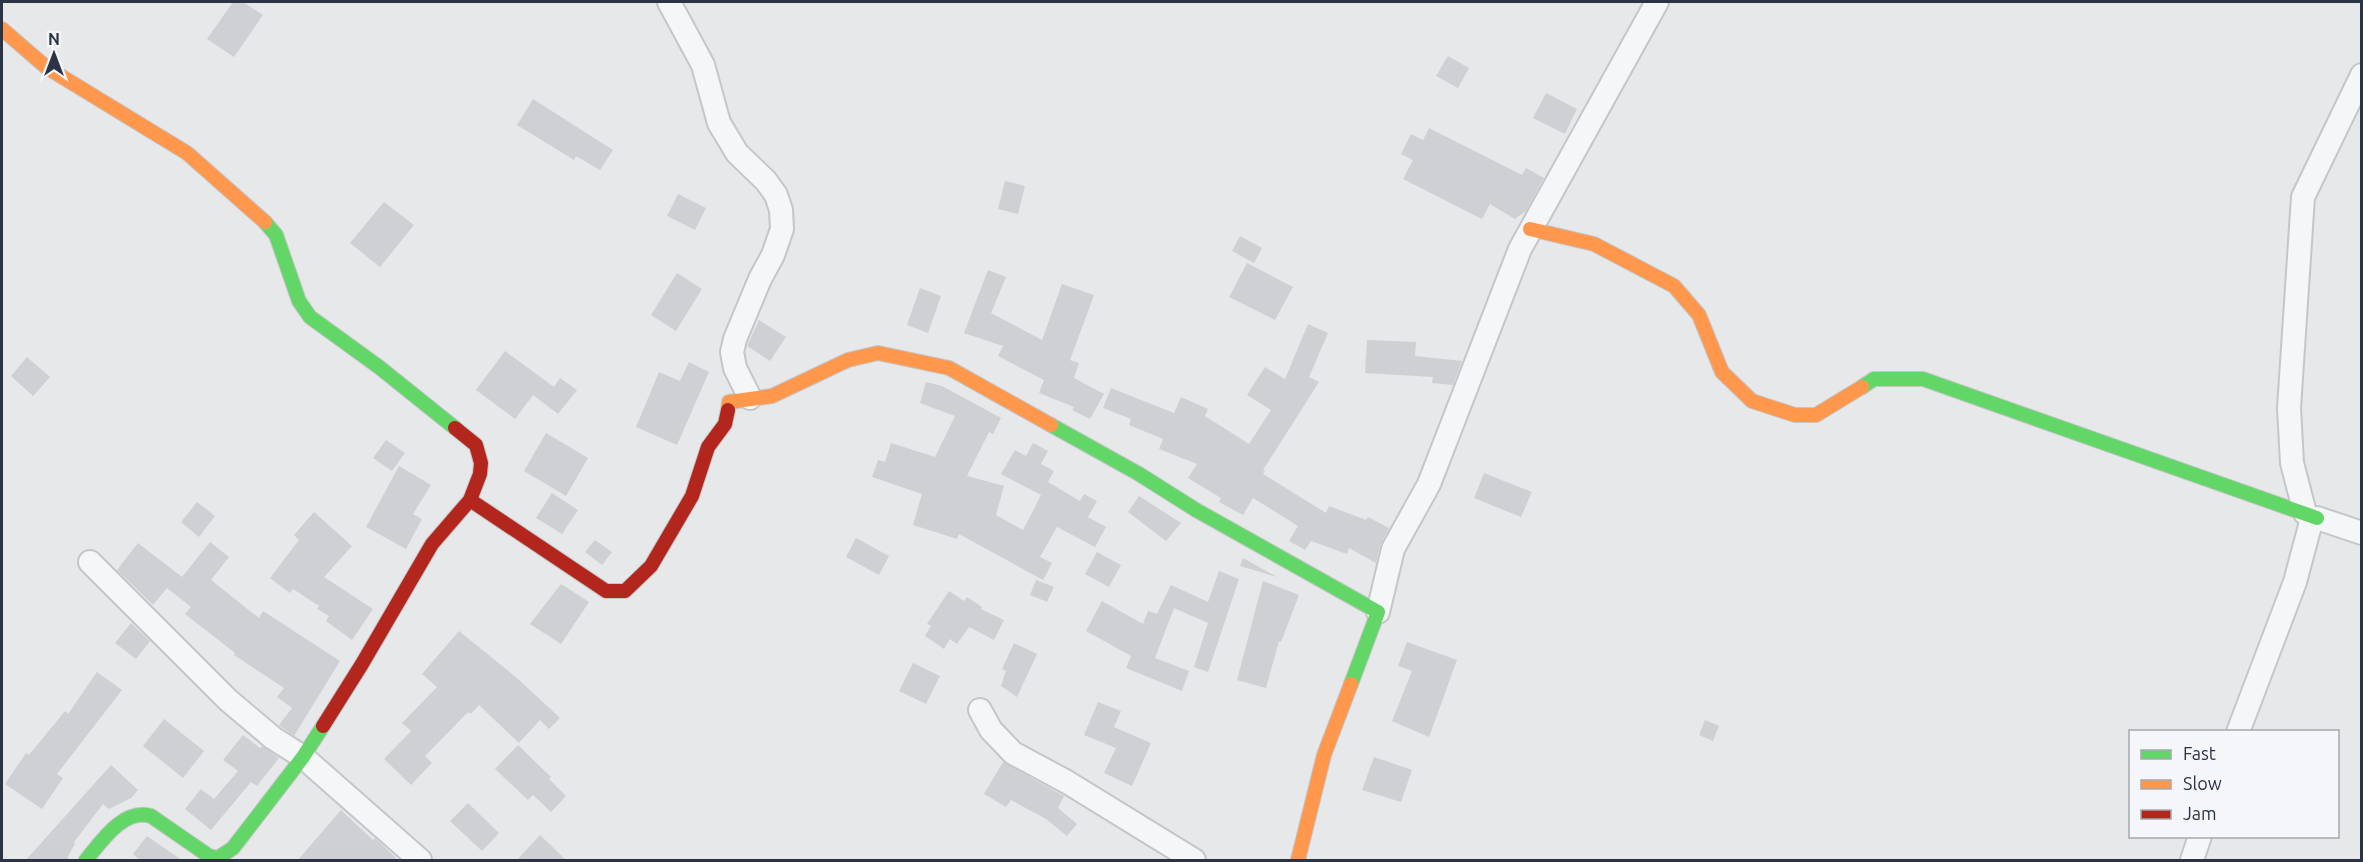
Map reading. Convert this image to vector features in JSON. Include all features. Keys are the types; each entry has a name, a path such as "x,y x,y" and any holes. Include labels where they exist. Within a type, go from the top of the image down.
{"street":[{"path":"669,2 703,65 718,123 737,153 776,195 781,210 782,229 773,255 760,279 735,339 732,352 735,368 750,398"},
{"path":"1298,861 1324,755 1378,612 1393,549 1429,484 1520,249 1657,2"},
{"path":"2,29 46,67 187,153 265,222 276,235 299,302 310,317 379,367 476,445 481,463 480,474 470,500 432,544 362,664 303,757 233,848 218,858 204,854 151,816 144,814 127,819 109,832 86,861"},
{"path":"2239,730 2295,582 2311,522 2311,516 2292,463 2289,408 2303,197 2361,75"},
{"path":"1530,229 1594,244 1674,286 1699,315 1722,372 1752,401 1795,415 1816,415 1874,379 1923,379 2361,533"},
{"path":"470,500 606,591 625,591 651,566 692,496 708,447 725,424 729,402 772,396 848,360 878,353 949,368 1378,612"},
{"path":"90,562 228,700 273,738 303,757 420,861"},
{"path":"980,710 987,725 1013,753 1067,782 1194,861"},
{"path":"2192,861 2200,838"}],"building":[{"path":"233,2 243,2 263,15 234,57 207,39"},
{"path":"1448,56 1469,68 1458,88 1436,76"},
{"path":"1546,93 1577,109 1565,134 1533,118"},
{"path":"533,99 613,150 600,170 576,156 574,160 517,125"},
{"path":"1429,128 1522,175 1526,168 1544,178 1526,211 1515,219 1490,204 1482,219 1403,179 1413,160 1401,154 1411,134 1423,140"},
{"path":"1005,181 1025,186 1018,214 998,209"},
{"path":"678,194 706,208 695,230 667,216"},
{"path":"384,202 414,225 380,267 350,243"},
{"path":"1240,236 1262,248 1254,263 1232,251"},
{"path":"1247,263 1293,287 1275,320 1229,297"},
{"path":"988,270 1006,277 991,313 1042,340 1062,284 1094,295 1070,360 1079,363 1074,378 1104,394 1090,419 1072,410 1074,407 1039,393 1044,380 998,356 1003,346 964,333"},
{"path":"677,273 702,289 676,331 651,315"},
{"path":"920,288 941,296 928,333 907,325"},
{"path":"759,320 786,337 770,361 747,346"},
{"path":"1308,324 1328,333 1309,377 1319,382 1263,470 1265,471 1263,474 1326,513 1329,506 1366,520 1368,517 1389,528 1380,546 1376,563 1349,548 1347,554 1311,541 1305,550 1289,541 1298,526 1253,498 1243,515 1219,502 1221,498 1188,478 1197,464 1159,449 1163,439 1129,425 1131,419 1103,408 1111,388 1174,413 1181,397 1208,409 1205,416 1249,444 1271,410 1247,395 1265,367 1285,379"},
{"path":"1367,340 1416,342 1415,356 1462,361 1453,385 1432,383 1433,377 1365,373"},
{"path":"505,351 554,387 560,378 577,390 558,414 533,395 515,419 476,390"},
{"path":"27,357 50,377 33,396 11,376"},
{"path":"689,362 709,372 677,445 636,427 659,372 680,381"},
{"path":"926,382 942,386 1001,418 993,434 989,432 967,476 1004,486 996,515 1023,530 1041,495 1001,474 1015,450 1026,456 1033,443 1048,451 1041,464 1054,471 1048,482 1080,501 1084,494 1097,501 1088,517 1106,527 1095,547 1057,527 1040,557 1052,563 1043,580 959,534 957,539 913,525 922,494 872,477 878,460 885,462 891,443 935,457 955,416 920,403"},
{"path":"546,433 588,458 566,496 524,471"},
{"path":"386,440 405,453 392,471 373,458"},
{"path":"399,466 431,485 413,514 422,519 406,549 366,527"},
{"path":"1484,473 1532,492 1521,517 1474,498"},
{"path":"552,493 578,510 562,534 536,518"},
{"path":"1139,496 1181,523 1166,541 1128,512"},
{"path":"197,502 215,516 199,537 181,522"},
{"path":"314,512 352,546 324,577 373,609 352,640 326,621 329,616 317,609 319,606 293,589 290,593 270,578 299,540 294,535"},
{"path":"856,538 889,556 879,575 846,557"},
{"path":"595,540 612,552 602,565 585,552"},
{"path":"210,542 229,557 211,580 259,618 263,611 340,661 294,736 279,725 292,708 277,697 284,688 234,655 235,653 185,614 191,607 167,588 153,605 117,570 138,543 182,577"},
{"path":"1097,552 1121,565 1109,587 1085,574"},
{"path":"1243,558 1277,577 1240,566"},
{"path":"1219,571 1239,579 1208,672 1194,667 1208,623 1174,608 1155,658 1189,671 1182,691 1126,668 1131,656 1086,631 1102,601 1143,624 1148,611 1157,614 1171,585 1208,602"},
{"path":"1036,580 1054,587 1047,602 1030,595"},
{"path":"1263,581 1299,595 1281,642 1279,641 1266,688 1237,680"},
{"path":"561,584 589,602 561,644 530,624"},
{"path":"949,591 964,601 967,597 982,607 981,609 1004,620 994,640 969,627 957,644 950,639 944,649 925,636 931,626 927,624"},
{"path":"131,623 150,641 136,659 115,643"},
{"path":"459,631 517,678 560,718 549,729 540,720 519,743 479,705 471,714 468,712 425,756 432,763 411,785 384,759 411,731 402,723 437,687 422,674"},
{"path":"1407,642 1457,660 1429,737 1392,721 1412,671 1398,666"},
{"path":"1014,643 1037,654 1017,697 1001,686 1006,671 1002,669"},
{"path":"913,663 940,676 926,704 899,691"},
{"path":"97,672 122,690 57,774 63,778 42,809 5,784 26,753 29,755 65,711 68,714"},
{"path":"1098,702 1121,711 1114,727 1151,743 1132,786 1104,773 1116,748 1084,735"},
{"path":"164,719 204,751 183,778 143,746"},
{"path":"1705,720 1719,726 1713,741 1699,735"},
{"path":"243,735 260,748 262,746 279,758 257,786 251,782 211,830 185,809 201,789 214,799 238,771 223,760"},
{"path":"518,745 551,777 549,779 566,796 551,812 533,795 528,800 495,769"},
{"path":"1374,757 1412,770 1401,802 1362,790"},
{"path":"1003,762 1064,796 1058,808 1077,824 1067,836 1046,819 1011,800 1006,807 984,794"},
{"path":"111,765 138,790 131,798 109,809 103,804 74,842 68,861 25,861"},
{"path":"468,803 499,833 482,851 450,821"},
{"path":"341,810 373,840 375,838 399,861 297,861"},
{"path":"540,835 567,861 516,861"},
{"path":"147,836 183,861 141,861 133,854"}],"traffic: fast":[{"path":"265,222 276,235 299,301 310,317 379,367 455,428"},
{"path":"1862,387 1874,379 1923,379 2317,518"},
{"path":"1051,425 1139,474 1196,510 1378,612 1351,684"},
{"path":"86,860 114,828 131,817 141,815 151,816 209,856 218,858 233,848 303,757 323,726"}],"traffic: slow":[{"path":"2,29 46,67 187,153 265,222"},
{"path":"1530,229 1594,244 1674,286 1699,315 1722,372 1752,401 1795,415 1816,415 1862,387"},
{"path":"728,410 729,402 772,396 848,360 878,353 949,368 1051,425"},
{"path":"1298,860 1324,755 1351,684"}],"traffic: jam":[{"path":"470,500 606,591 625,591 651,566 692,496 708,447 725,424 728,410"},
{"path":"323,726 432,544 470,500 480,474 481,463 476,445 455,428"}]}
